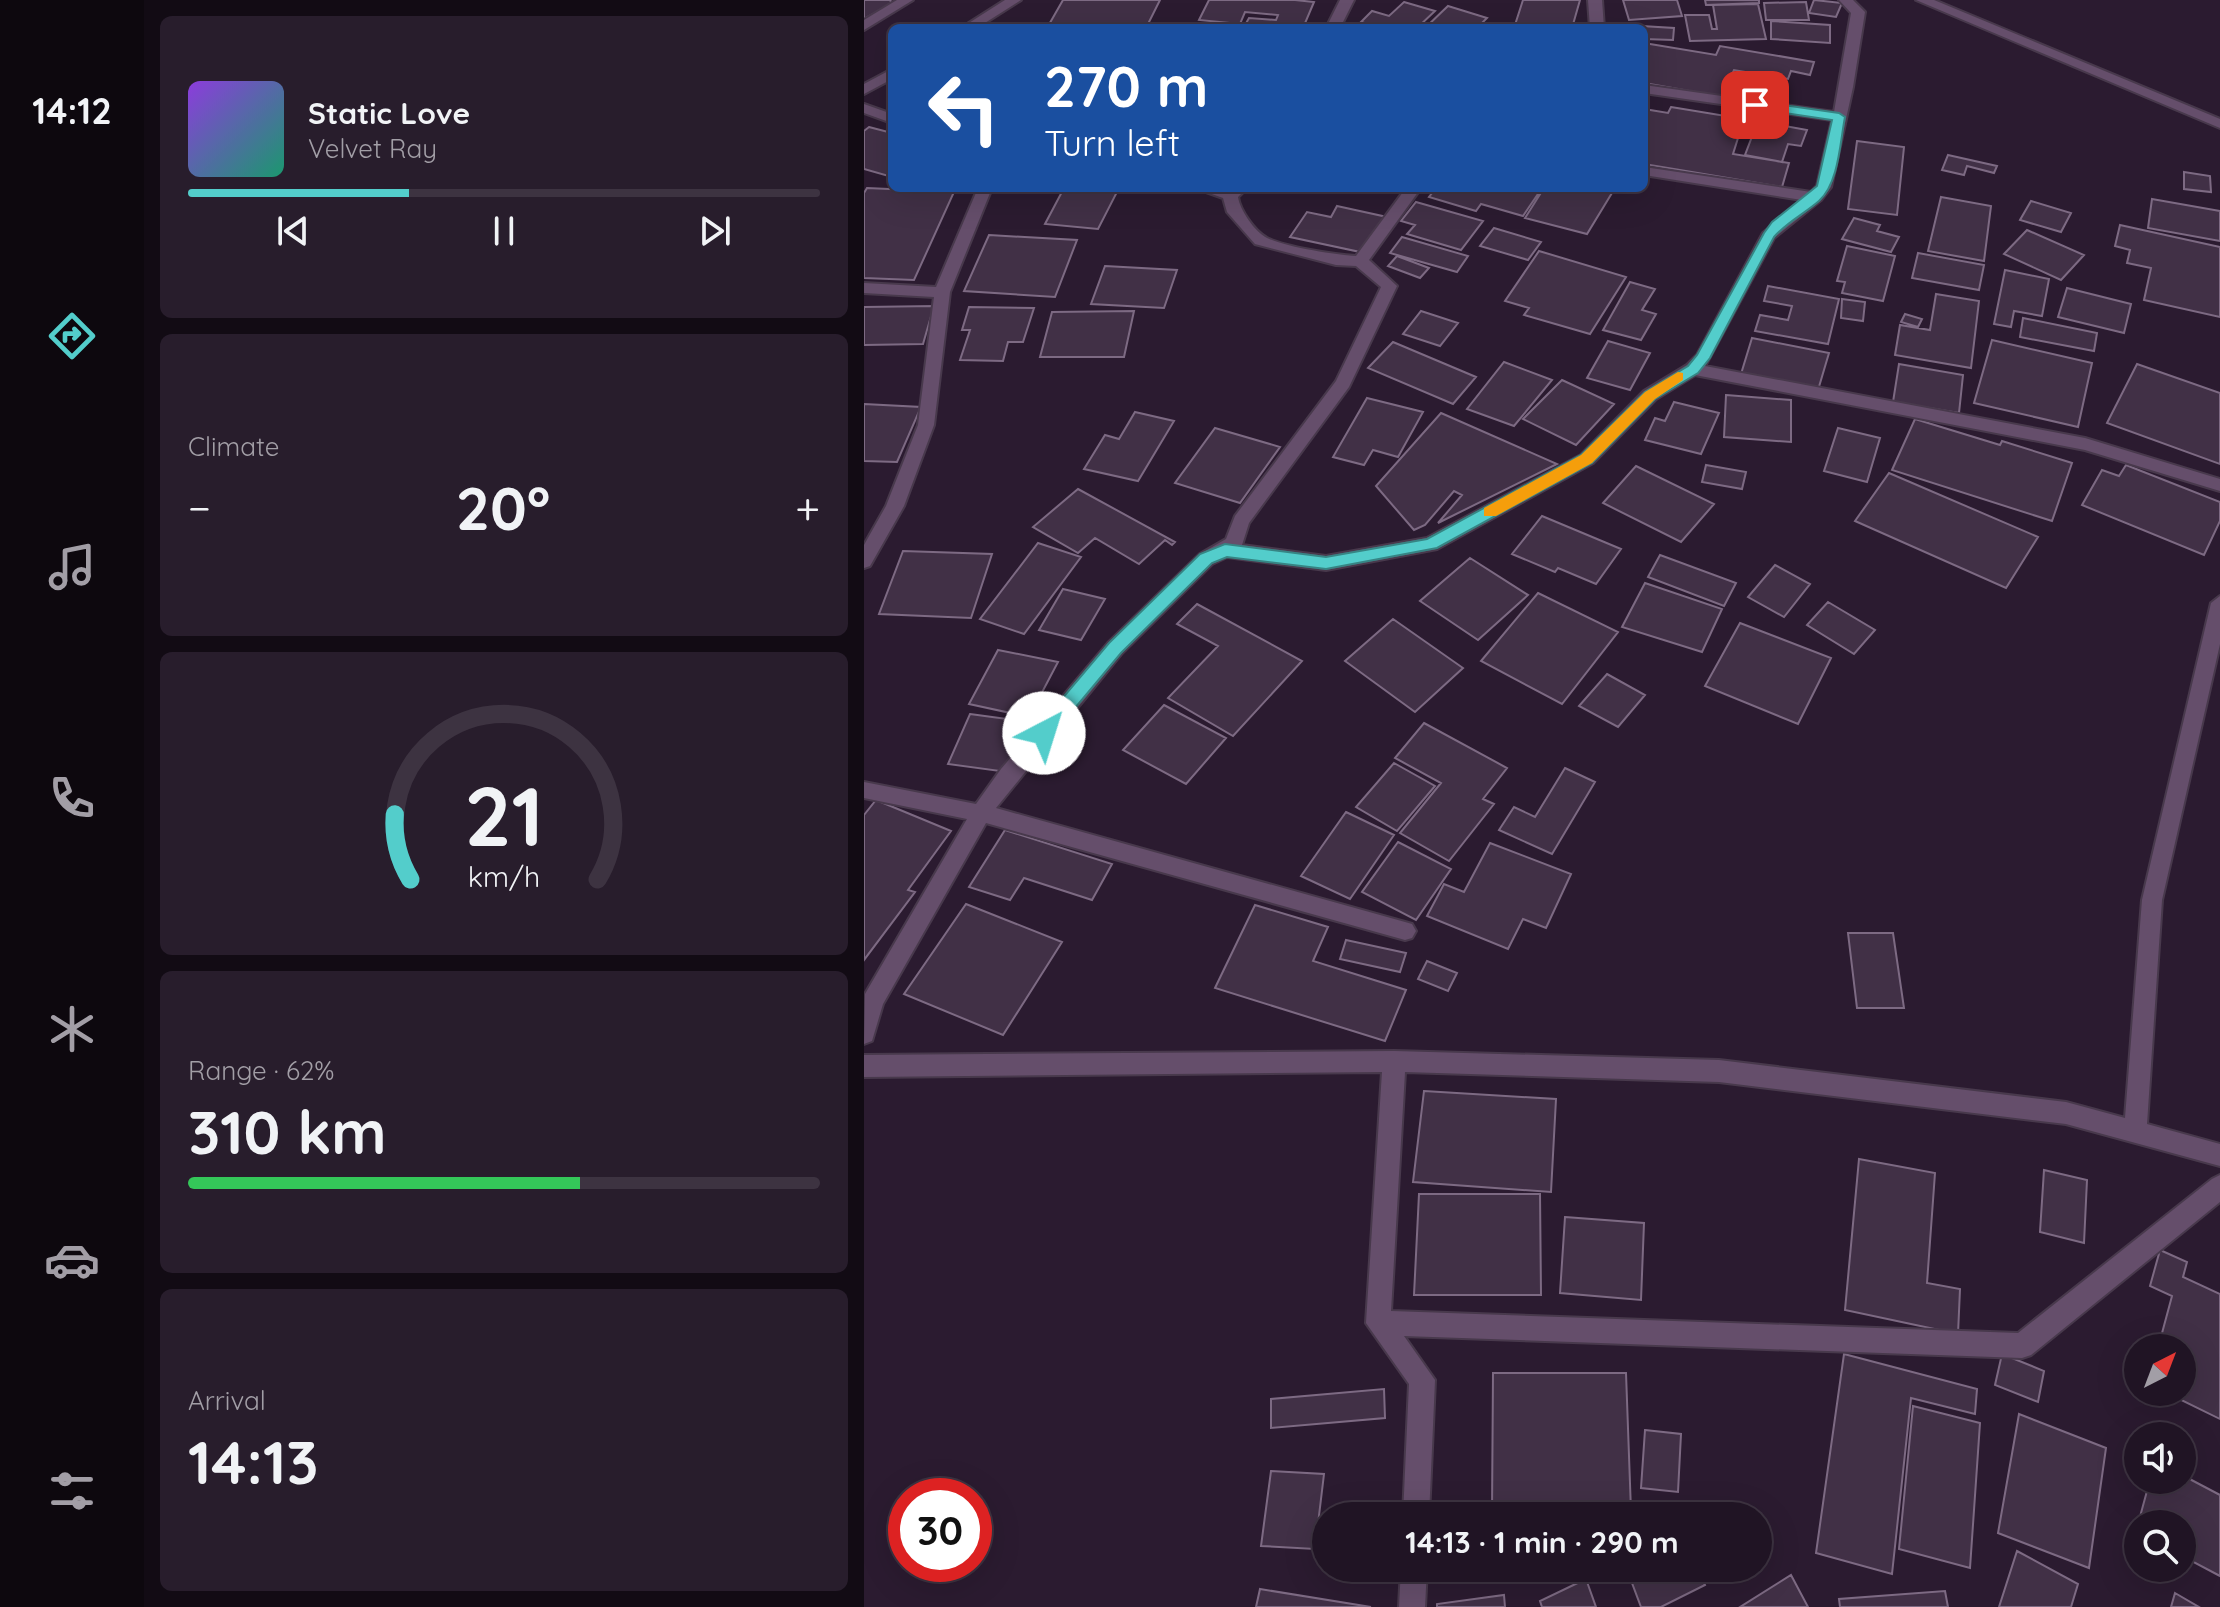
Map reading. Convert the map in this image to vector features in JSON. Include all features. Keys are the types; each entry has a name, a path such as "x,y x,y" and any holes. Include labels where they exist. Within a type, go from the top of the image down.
{"street":[{"path":"864,26 906,0"},
{"path":"975,24 1014,0"},
{"path":"1335,24 1347,0"},
{"path":"1595,0 1597,24"},
{"path":"1225,550 1326,563 1431,544 1587,459 1650,395 1693,369 1703,358 1768,236 1824,187 1858,12 1846,0"},
{"path":"1923,0 2220,124"},
{"path":"864,90 888,75"},
{"path":"1648,90 1839,117"},
{"path":"864,108 888,117"},
{"path":"1648,172 1816,197"},
{"path":"864,561 895,506 926,425 942,292 983,192"},
{"path":"864,1034 873,1001 981,813 1008,775 1115,648 1206,559 1234,543 1241,521 1343,383 1389,286 1360,261 1336,260 1260,241 1232,209 1235,192"},
{"path":"1360,261 1411,192"},
{"path":"864,288 942,292"},
{"path":"1693,369 2085,444 2220,485"},
{"path":"2135,1132 2152,900 2220,603"},
{"path":"864,790 981,813 1405,931"},
{"path":"1394,1061 1378,1323 1422,1380 1417,1502"},
{"path":"864,1066 1394,1061 1719,1071 2066,1113 2220,1155"},
{"path":"1378,1323 2022,1346 2220,1187"},
{"path":"1412,1607 1413,1582"}],"building":[{"path":"864,0 889,0 894,3 864,19"},
{"path":"1063,0 1160,0 1148,24 1049,24"},
{"path":"1209,0 1314,2 1305,24 1246,24 1249,18 1276,20 1278,15 1245,12 1240,24 1199,20"},
{"path":"1523,0 1580,0 1573,24 1515,24"},
{"path":"1623,0 1677,0 1682,16 1629,20"},
{"path":"1705,0 1759,0 1759,3 1706,5"},
{"path":"1814,0 1842,3 1836,17 1809,13"},
{"path":"1404,2 1435,11 1421,24 1361,22 1372,11 1389,16"},
{"path":"1806,2 1809,20 1766,20 1764,3"},
{"path":"1758,4 1766,39 1690,41 1685,15 1709,15 1712,29 1717,29 1713,5"},
{"path":"1448,6 1487,18 1481,24 1429,24"},
{"path":"1771,21 1830,25 1830,43 1771,39"},
{"path":"1648,26 1674,28 1673,40 1648,39"},
{"path":"1648,44 1716,55 1720,46 1814,62 1810,75 1791,71 1788,79 1734,70 1731,77 1787,87 1780,107 1648,84"},
{"path":"1671,107 1744,119 1733,154 1789,163 1782,187 1648,165 1648,110 1668,113"},
{"path":"1758,121 1807,130 1801,146 1788,144 1782,162 1745,155"},
{"path":"869,127 888,132 888,176 864,169 864,131"},
{"path":"1857,141 1904,147 1897,215 1848,209"},
{"path":"1948,155 1997,166 1994,173 1967,166 1964,175 1942,170"},
{"path":"2184,172 2210,176 2211,192 2184,189"},
{"path":"867,188 888,189 888,192 954,192 914,280 864,278 864,193"},
{"path":"1062,192 1117,192 1098,229 1045,224"},
{"path":"1433,192 1539,192 1523,216 1481,204 1476,211 1429,197"},
{"path":"1541,192 1613,192 1587,234 1525,218"},
{"path":"1941,197 1991,206 1984,261 1928,251"},
{"path":"2152,199 2220,211 2220,241 2148,228"},
{"path":"2031,201 2071,213 2061,232 2020,220"},
{"path":"1416,202 1483,221 1461,250 1407,234 1415,225 1401,221"},
{"path":"1337,206 1387,217 1365,253 1290,237 1307,212 1331,217"},
{"path":"1854,218 1880,225 1877,231 1899,237 1891,252 1842,239"},
{"path":"2120,225 2220,247 2220,317 2144,300 2151,268 2127,263 2130,250 2115,246"},
{"path":"1494,228 1541,242 1528,260 1480,246"},
{"path":"2027,230 2084,255 2061,280 2004,254"},
{"path":"989,235 1077,240 1055,297 964,291"},
{"path":"1402,237 1468,256 1457,272 1390,253"},
{"path":"1847,246 1895,256 1883,301 1842,293 1845,282 1837,281"},
{"path":"1539,251 1626,277 1590,334 1524,315 1529,308 1505,301"},
{"path":"1918,253 1984,265 1979,290 1912,278"},
{"path":"1397,256 1429,268 1420,278 1388,266"},
{"path":"1105,266 1177,270 1164,308 1091,304"},
{"path":"2005,270 2049,279 2042,316 2014,311 2011,327 1994,324"},
{"path":"1630,282 1655,289 1642,310 1656,314 1641,340 1603,330"},
{"path":"1768,286 1839,299 1828,344 1755,331 1760,315 1788,320 1792,306 1764,301"},
{"path":"2067,288 2131,304 2124,333 2058,317"},
{"path":"1936,294 1979,301 1971,368 1895,355 1900,325 1930,330"},
{"path":"1842,299 1865,302 1863,321 1841,318"},
{"path":"934,306 923,344 864,345 864,307"},
{"path":"969,307 1034,308 1023,342 1008,342 1003,361 960,360 970,330 962,330"},
{"path":"1134,311 1124,357 1040,357 1052,312"},
{"path":"1421,311 1458,323 1440,346 1403,334"},
{"path":"1905,314 1922,319 1918,327 1901,322"},
{"path":"2023,318 2097,333 2094,351 2020,337"},
{"path":"1752,338 1829,353 1818,390 1741,374"},
{"path":"1992,340 2092,363 2078,427 1974,403"},
{"path":"1608,341 1650,353 1630,390 1587,378"},
{"path":"1393,342 1476,377 1453,404 1368,368"},
{"path":"1504,362 1552,380 1514,426 1467,409"},
{"path":"1899,364 1963,375 1959,413 1893,402"},
{"path":"2137,364 2220,393 2220,464 2107,423"},
{"path":"1562,380 1614,404 1576,445 1523,419"},
{"path":"1726,395 1791,400 1791,442 1724,437"},
{"path":"1367,398 1423,412 1398,457 1373,450 1364,465 1333,457"},
{"path":"1674,402 1719,413 1701,454 1645,440 1655,418 1665,421"},
{"path":"864,404 921,407 897,462 864,461"},
{"path":"1135,412 1174,421 1138,481 1084,469 1105,435 1119,439"},
{"path":"1441,413 1557,464 1438,523 1462,495 1454,491 1425,525 1414,530 1376,486"},
{"path":"1915,419 2072,463 2052,521 1892,470"},
{"path":"1215,428 1280,447 1240,503 1175,483"},
{"path":"1838,428 1880,438 1867,482 1824,471"},
{"path":"1706,465 1746,472 1742,489 1702,482"},
{"path":"2126,465 2220,502 2220,521 2204,555 2082,505 2102,470 2119,476"},
{"path":"1636,466 1714,504 1681,542 1603,503"},
{"path":"1889,473 2038,537 2006,588 1855,521"},
{"path":"1078,489 1175,542 1172,545 1165,540 1139,564 1095,538 1078,553 1033,527"},
{"path":"1542,516 1621,549 1596,584 1558,568 1555,572 1512,554"},
{"path":"1038,543 1081,557 1024,634 980,619"},
{"path":"903,551 992,554 971,618 879,614"},
{"path":"1660,555 1736,583 1724,606 1648,577"},
{"path":"1470,558 1528,595 1478,640 1420,601"},
{"path":"1775,565 1810,584 1784,617 1748,597"},
{"path":"1645,583 1722,609 1702,652 1622,627"},
{"path":"1063,589 1105,599 1081,640 1039,630"},
{"path":"1538,593 1618,632 1562,704 1481,661"},
{"path":"1828,602 1875,630 1854,654 1807,625"},
{"path":"1197,604 1302,661 1233,736 1168,698 1218,646 1177,624"},
{"path":"1393,619 1463,668 1415,712 1345,661"},
{"path":"1740,623 1831,658 1798,724 1705,686"},
{"path":"998,650 1058,662 1029,717 969,704"},
{"path":"1607,674 1645,695 1618,727 1579,706"},
{"path":"1164,705 1226,738 1186,784 1123,750"},
{"path":"970,714 1029,722 1007,772 948,764"},
{"path":"1424,723 1507,768 1483,799 1494,804 1449,861 1400,833 1441,783 1395,758"},
{"path":"1394,763 1435,786 1397,831 1356,807"},
{"path":"1565,768 1595,782 1552,854 1499,830 1514,807 1535,817"},
{"path":"876,800 951,831 908,890 915,892 864,960 864,815"},
{"path":"1346,812 1394,835 1350,899 1301,876"},
{"path":"1005,830 1112,864 1092,900 1024,878 1010,900 969,887"},
{"path":"1398,842 1451,869 1416,920 1362,892"},
{"path":"1490,843 1571,874 1546,928 1523,919 1508,949 1427,916 1444,884 1464,892"},
{"path":"966,904 1062,942 1003,1035 904,994"},
{"path":"1255,905 1328,927 1313,961 1406,990 1385,1041 1215,988"},
{"path":"1848,933 1893,933 1904,1008 1857,1008"},
{"path":"1346,940 1406,953 1400,972 1340,959"},
{"path":"1427,961 1457,973 1448,991 1418,979"},
{"path":"1424,1091 1556,1099 1551,1192 1413,1182"},
{"path":"1859,1159 1935,1173 1927,1283 1960,1289 1958,1334 1845,1310"},
{"path":"2044,1170 2087,1180 2084,1243 2040,1232"},
{"path":"1419,1194 1540,1194 1541,1295 1414,1295"},
{"path":"1565,1217 1644,1223 1641,1300 1560,1293"},
{"path":"2160,1250 2187,1262 2183,1277 2220,1294 2220,1419 2194,1406 2196,1406 2196,1334 2162,1334 2172,1296 2150,1286"},
{"path":"1844,1354 1977,1389 1975,1414 1911,1398 1892,1574 1816,1553"},
{"path":"2002,1354 2044,1371 2038,1402 1995,1385"},
{"path":"1493,1373 1626,1373 1631,1502 1492,1502"},
{"path":"1384,1389 1385,1418 1271,1428 1271,1399"},
{"path":"1913,1406 1980,1423 1970,1568 1899,1549"},
{"path":"2019,1414 2106,1448 2089,1568 1998,1533"},
{"path":"1645,1430 1681,1434 1678,1492 1641,1488"},
{"path":"1271,1471 1324,1474 1321,1502 1312,1502 1312,1549 1261,1546"},
{"path":"2196,1482 2220,1495 2220,1576 2196,1563 2196,1510 2142,1510 2146,1494 2196,1494"},
{"path":"2017,1551 2078,1584 2071,1607 1999,1607"},
{"path":"1791,1575 1808,1607 1740,1607"},
{"path":"1580,1582 1587,1582 1596,1607 1542,1607 1540,1601"},
{"path":"1704,1582 1705,1585 1661,1607 1641,1607 1632,1583"},
{"path":"1260,1589 1371,1607 1256,1607"},
{"path":"1945,1591 1948,1607 1840,1607 1839,1599"},
{"path":"2175,1593 2199,1607 2171,1607"},
{"path":"1504,1595 1505,1607 1437,1607 1437,1604"}],"slow traffic":[{"path":"1490,512 1587,459 1650,395 1678,377"}],"route":[{"path":"1044,733 1115,648 1206,559 1225,550 1326,563 1431,544 1587,459 1650,395 1693,369 1703,358 1768,236 1824,187 1839,117 1755,105"}]}
